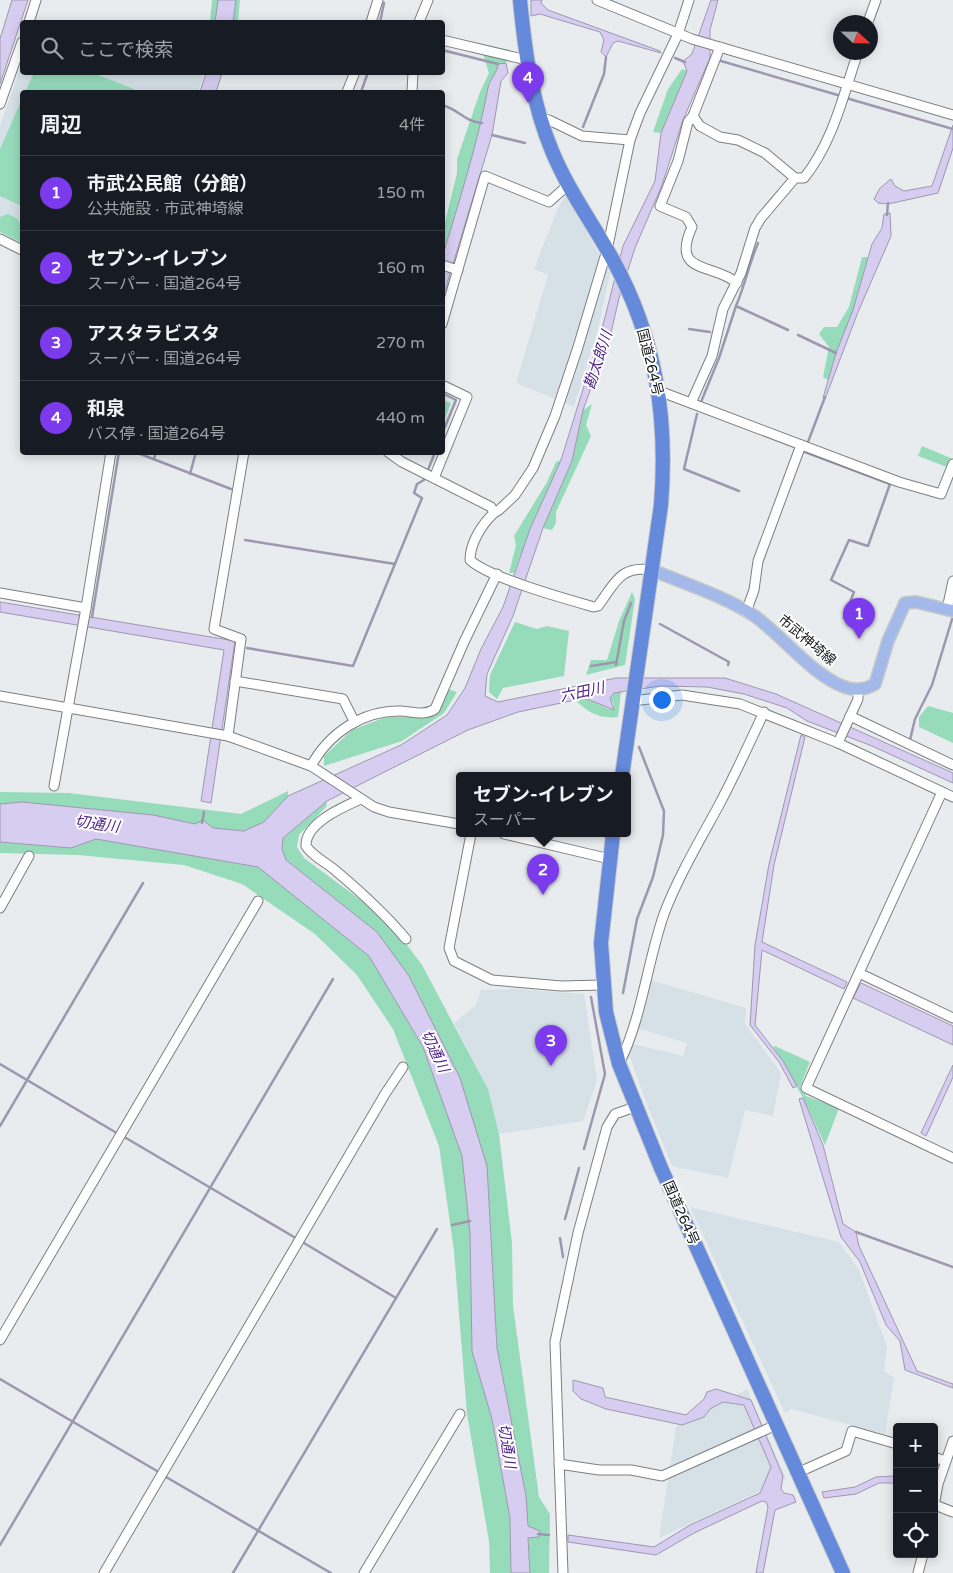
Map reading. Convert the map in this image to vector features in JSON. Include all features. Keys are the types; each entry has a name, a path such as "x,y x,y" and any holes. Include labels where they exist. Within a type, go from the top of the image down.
{"highway":[{"name":"国道264号","path":"520,0 528,60 540,118 568,185 627,288 640,321 659,391 664,470 652,570 623,772"},
{"name":"国道264号","path":"613,837 601,944 606,1012 619,1064 635,1108 770,1427 797,1472 843,1573"}],"main road":[{"name":"市武神埼線","path":"652,570 746,612 776,632 806,661 836,683 858,690"},
{"path":"858,690 875,684 888,641 905,603 916,602 950,610"}],"street":[{"path":"30,20 36,0"},
{"path":"372,20 378,0"},
{"path":"420,20 428,0"},
{"path":"597,0 692,39 846,87 953,115"},
{"path":"652,570 637,568 630,570 621,576 598,606 594,607 508,579 470,560 470,552 483,523 515,495 534,468 555,416 609,254 630,140 640,113 678,34 689,0"},
{"path":"871,15 876,0"},
{"path":"445,41 528,60"},
{"path":"717,46 692,116 688,122 678,160 660,206 686,217 692,227 684,244 687,254 697,266 732,278 737,282"},
{"path":"0,104 20,48"},
{"path":"692,116 700,126 720,136 738,140 765,152 795,178 804,178 815,164 829,138 855,60"},
{"path":"348,90 354,75"},
{"path":"412,90 413,75"},
{"path":"540,118 549,120 582,136 630,140"},
{"path":"445,314 485,176 549,202 568,185"},
{"path":"691,403 712,356 723,309 737,282 755,228 761,218 795,178"},
{"path":"0,239 20,249"},
{"path":"445,266 458,270"},
{"path":"445,386 467,397 445,451"},
{"path":"659,391 899,482 941,494 953,464"},
{"path":"746,612 754,590 758,560 801,445"},
{"path":"54,786 83,627 111,455"},
{"path":"226,736 241,639 214,629 243,455"},
{"path":"392,455 402,462 491,507 494,513"},
{"path":"434,478 443,455"},
{"path":"314,768 318,753 342,729 354,722 387,712 429,713 435,709 464,642 497,574"},
{"path":"950,610 953,581"},
{"path":"0,594 85,611"},
{"path":"235,680 343,699 354,722"},
{"path":"838,743 858,699 858,690"},
{"path":"633,699 682,695 740,704 838,743 953,797"},
{"path":"0,696 226,736 314,768 360,799 389,812 456,823"},
{"path":"619,1064 630,1043 646,974 665,913 694,851 734,777 764,712"},
{"path":"850,716 953,765"},
{"path":"942,792 806,1088 953,1158"},
{"path":"360,799 333,812 309,833 306,846 310,852 334,869 390,920 406,939"},
{"path":"470,837 449,948 454,961 492,980 561,986 603,985"},
{"path":"517,837 610,858"},
{"path":"0,908 29,856"},
{"path":"0,1340 258,900"},
{"path":"859,973 953,1018"},
{"path":"104,1573 389,1087 403,1067"},
{"path":"563,1573 555,1405 556,1331 570,1280 570,1268 578,1233 607,1127 615,1114 635,1108"},
{"path":"364,1573 460,1414"},
{"path":"559,1464 599,1470 631,1470 662,1476 770,1427"},
{"path":"797,1472 846,1451 852,1431 893,1443"},
{"path":"938,1488 945,1461 953,1441"},
{"path":"938,1458 945,1461"},
{"path":"938,1502 953,1512"},
{"path":"918,1573 922,1558"}],"shaded area":[{"path":"20,69 20,75 203,75 199,90 20,90 20,242 0,232 0,126"},
{"path":"566,195 610,274 596,337 574,407 516,383 548,275 534,269 558,208"},
{"path":"650,980 746,1008 745,1024 781,1073 773,1116 745,1110 728,1178 672,1166 644,1097 629,1053 633,1044 683,1056 687,1043 637,1028"},
{"path":"516,989 584,994 597,1080 583,1121 499,1134 488,1089 454,1023 476,1005 481,990"},
{"path":"690,1207 839,1242 859,1270 887,1347 884,1371 894,1378 885,1434 791,1409 785,1413"},
{"path":"747,1389 786,1479 659,1538 676,1427"}],"green space":[{"path":"212,0 218,0 215,20 210,20"},
{"path":"236,0 240,0 238,20 233,20"},
{"path":"483,54 506,58 506,63 498,64 498,72 489,84 479,134 445,251 445,223 457,173 457,159 480,92 489,73"},
{"path":"682,69 687,71 661,133 653,132 668,89"},
{"path":"33,75 98,75 134,89 133,90 26,90"},
{"path":"20,104 20,205 0,196 0,149"},
{"path":"8,214 18,219 20,224 20,242 0,232 0,217"},
{"path":"862,257 868,257 853,310 836,353 828,380 823,377 829,347 819,334 824,327 837,327 849,307"},
{"path":"445,401 451,403 445,419"},
{"path":"592,404 586,425 591,436 556,512 556,523 552,530 543,528 572,461 583,410"},
{"path":"922,446 953,459 947,467 918,456"},
{"path":"561,460 530,529 514,573 509,573 516,545 514,536 547,482 556,462"},
{"path":"632,592 635,599 625,665 586,675 591,660 607,660 619,621"},
{"path":"515,622 537,629 547,626 569,631 564,676 503,688 497,699 489,692 490,675"},
{"path":"448,689 457,692 444,713 402,741 324,766 324,756 352,730 386,717 431,716"},
{"path":"621,692 618,717 600,716 575,700 585,698 609,709 614,705 610,698 614,693"},
{"path":"928,706 953,713 953,743 919,727 919,717"},
{"path":"288,791 288,796 264,822 244,831 213,828 153,815 22,802 0,804 0,792 69,793 241,814"},
{"path":"327,801 326,807 299,835 297,847 304,858 389,921 422,965 488,1089 499,1134 512,1243 513,1306 539,1497 550,1514 549,1573 530,1573 526,1496 497,1348 487,1166 377,932 286,860 282,849 283,838"},
{"path":"96,839 258,867 369,956 423,1047 462,1156 470,1233 472,1351 492,1419 510,1518 511,1573 490,1573 489,1541 467,1414 454,1251 439,1146 393,1029 357,975 315,934 242,884 184,865 78,855 0,853 0,842 71,848"},
{"path":"775,1046 810,1062 800,1087 806,1096 839,1108 825,1145 803,1098 783,1061 773,1047"}],"water":[{"path":"12,0 28,0 0,84 0,39"},
{"path":"218,0 236,0 233,20 215,20"},
{"path":"531,0 542,0 541,3 548,10 660,51 661,53 618,41 613,43 606,57 601,52 604,40 600,32 540,14 531,16"},
{"path":"711,0 718,0 710,30 710,58 683,120 662,185 635,248 619,298 611,333 583,410 572,461 543,528 513,616 487,674 485,696 498,702 616,678 725,678 776,694 953,773 953,783 872,746 807,721 787,708 744,694 707,687 660,686 614,693 610,698 614,710 585,698 518,712 468,730 327,801 283,838 282,849 286,860 377,932 409,976 460,1078 487,1166 497,1348 526,1496 528,1526 540,1531 539,1537 528,1538 530,1573 511,1573 510,1518 492,1419 472,1351 470,1233 462,1156 423,1047 369,956 258,867 96,839 71,848 0,842 0,804 22,802 153,815 195,824 203,820 213,828 244,831 264,822 288,796 401,745 447,715 465,688 481,649 503,607 530,529 561,460 603,325 623,246 655,181 661,133 687,71 683,61 692,54"},
{"path":"506,63 508,73 501,81 492,135 453,264 445,261 445,248 479,131 489,85 498,64"},
{"path":"205,75 221,75 217,90 201,90"},
{"path":"953,125 953,148 938,193 888,204 878,203 874,199 880,188 891,179 895,186 904,191 932,186"},
{"path":"890,213 891,236 858,312 825,399 823,398 836,353 853,310 872,244 882,228 884,214"},
{"path":"445,270 450,273 445,291"},
{"path":"0,602 235,641 211,803 201,801 224,650 0,612"},
{"path":"801,735 805,737 774,865 762,942 847,982 844,989 762,950 755,1025 783,1061 797,1086 793,1088 779,1062 750,1025 755,945 769,864"},
{"path":"861,983 953,1026 953,1045 853,998"},
{"path":"953,1065 953,1077 926,1136 921,1133"},
{"path":"803,1098 823,1145 843,1224 856,1232 859,1246 917,1371 953,1384 953,1388 905,1370 900,1341 886,1325 860,1262 841,1237 799,1099"},
{"path":"573,1380 603,1388 605,1397 686,1415 704,1399 707,1392 716,1389 751,1400 783,1476 781,1489 784,1493 793,1495 796,1502 775,1510 763,1573 756,1573 768,1507 766,1502 762,1501 694,1533 656,1555 568,1542 568,1535 654,1547 690,1525 760,1493 771,1467 744,1405 723,1402 710,1409 704,1417 682,1425 606,1409 581,1399 573,1391"},
{"path":"893,1476 893,1483 879,1483 856,1494 824,1498 822,1492 855,1487 876,1477"}],"waterway":[{"path":"380,20 384,3"},
{"path":"445,51 498,64"},
{"path":"583,127 604,74 606,57"},
{"path":"675,58 685,62"},
{"path":"721,61 841,96"},
{"path":"362,90 367,75"},
{"path":"846,98 953,129"},
{"path":"445,106 470,120 482,123"},
{"path":"492,135 525,143"},
{"path":"887,215 888,203"},
{"path":"758,243 736,306 788,330"},
{"path":"701,402 719,358 736,306"},
{"path":"689,329 710,332"},
{"path":"798,335 836,353"},
{"path":"445,394 456,400 445,427"},
{"path":"808,442 825,397"},
{"path":"697,414 684,469 739,491"},
{"path":"805,452 890,484 868,546 849,540 831,580 854,592 844,618"},
{"path":"92,617 119,455"},
{"path":"143,455 231,489"},
{"path":"154,459 155,455"},
{"path":"190,474 195,455"},
{"path":"428,470 434,455"},
{"path":"247,648 353,666 422,498 414,493 417,484 424,480"},
{"path":"245,540 395,564"},
{"path":"616,665 624,621 631,603"},
{"path":"910,740 915,719 932,685 953,616"},
{"path":"660,624 729,662 728,665"},
{"path":"591,666 616,662"},
{"path":"623,993 637,919 653,877 663,835 664,811 639,747"},
{"path":"202,823 204,812"},
{"path":"0,1126 143,883"},
{"path":"0,1545 333,979"},
{"path":"584,1149 605,1074 591,997"},
{"path":"0,1064 115,1132"},
{"path":"126,1138 294,1237"},
{"path":"565,1219 579,1168"},
{"path":"452,1225 470,1221"},
{"path":"233,1573 437,1229"},
{"path":"856,1232 953,1267"},
{"path":"560,1238 563,1257"},
{"path":"304,1243 396,1298"},
{"path":"0,1379 157,1471"},
{"path":"166,1477 331,1573"},
{"path":"538,1534 549,1535"}],"place":[{"name":"和泉","path":"528,103"},
{"name":"市武公民館（分館）","path":"859,639"},
{"name":"セブン-イレブン","path":"543,895"},
{"name":"アスタラビスタ","path":"551,1066"}],"water label":[{"name":"勘太郎川","path":"598,360"},
{"name":"六田川","path":"582,692"},
{"name":"切通川","path":"97,824"},
{"name":"切通川","path":"435,1051"},
{"name":"切通川","path":"507,1446"}]}
